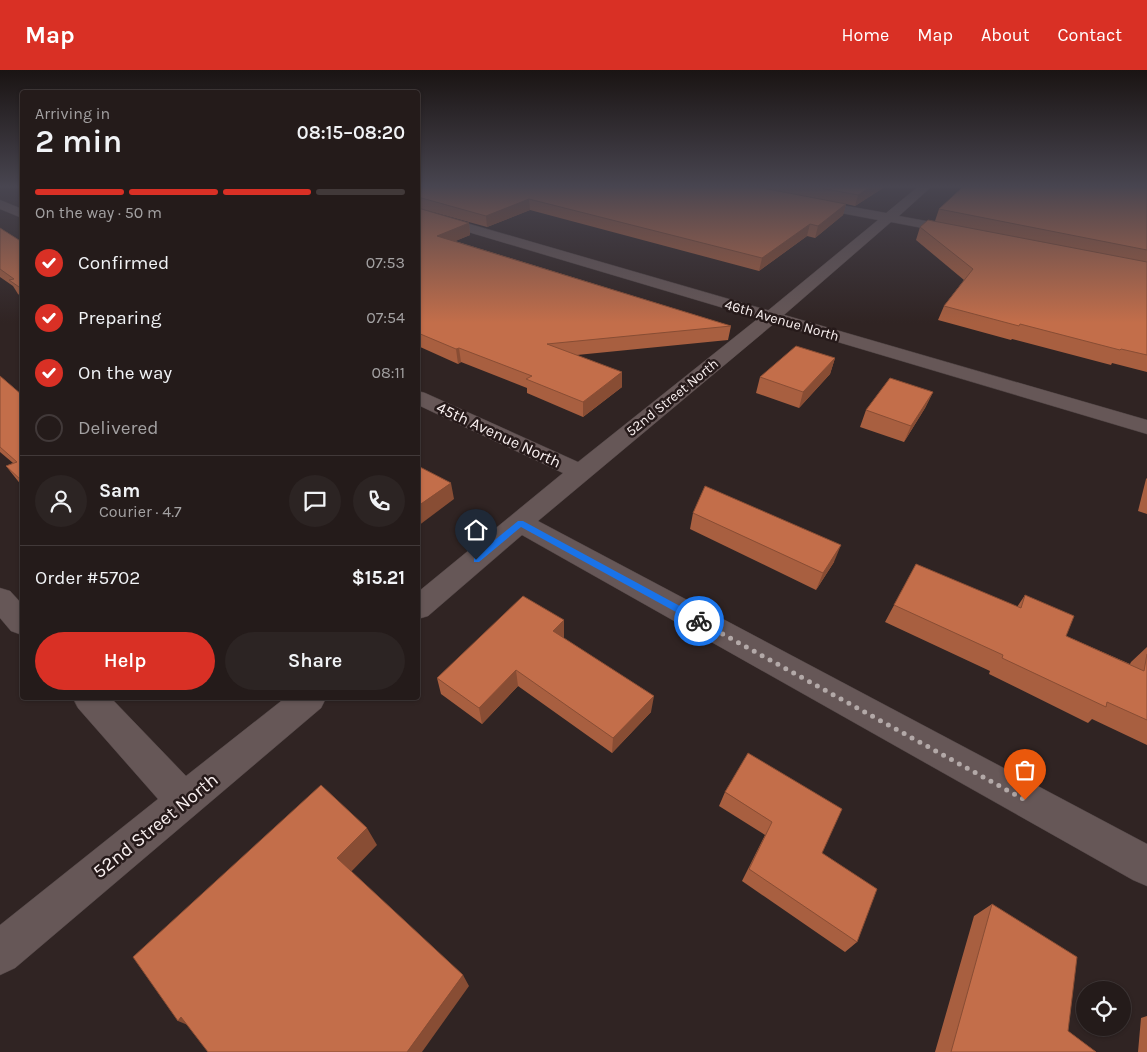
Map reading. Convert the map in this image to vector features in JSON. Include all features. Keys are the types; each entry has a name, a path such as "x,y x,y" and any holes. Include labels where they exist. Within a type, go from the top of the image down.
{"street":[{"name":"46th Avenue North","path":"482,232 1147,427"},
{"name":"52nd Street North","path":"420,606 872,232"},
{"path":"961,232 968,233"},
{"name":"45th Avenue North","path":"420,398 580,472"},
{"path":"521,523 1147,866"},
{"path":"0,599 20,621"},
{"path":"92,700 184,801"},
{"name":"52nd Street North","path":"0,952 307,700"}],"building":[{"path":"0,232 6,232 20,241 20,288 9,280 14,279 0,269"},
{"path":"420,232 447,232 437,236 731,326 547,344 622,372 583,402 526,379 532,376 459,348 456,349 420,334"},
{"path":"659,232 799,232 762,258"},
{"path":"926,232 990,232 1147,262 1147,355 1120,350 1020,324 1019,326 944,306 973,269"},
{"path":"1055,232 1147,232 1147,250"},
{"path":"796,346 835,358 803,392 760,377"},
{"path":"0,376 20,393 20,479 6,466 17,462 0,447"},
{"path":"890,378 933,392 911,426 866,410"},
{"path":"420,467 451,483 420,505"},
{"path":"705,486 841,545 823,573 693,513"},
{"path":"916,564 1021,608 1025,595 1074,616 1066,636 1144,671 1147,654 1147,720 1107,702 1106,707 1002,658 1003,655 894,605"},
{"path":"523,596 564,620 553,631 654,696 613,738 516,670 479,708 437,678"},
{"path":"748,753 842,809 822,853 877,889 857,942 749,869 772,822 725,792"},
{"path":"321,785 367,828 337,858 463,975 407,1052 208,1052 181,1017 178,1021 133,957"},
{"path":"992,904 1077,957 1068,1031 1096,1052 951,1052"}],"way so far":[{"path":"699,621 1025,800"}],"route":[{"path":"476,560 521,523 699,621"}]}
